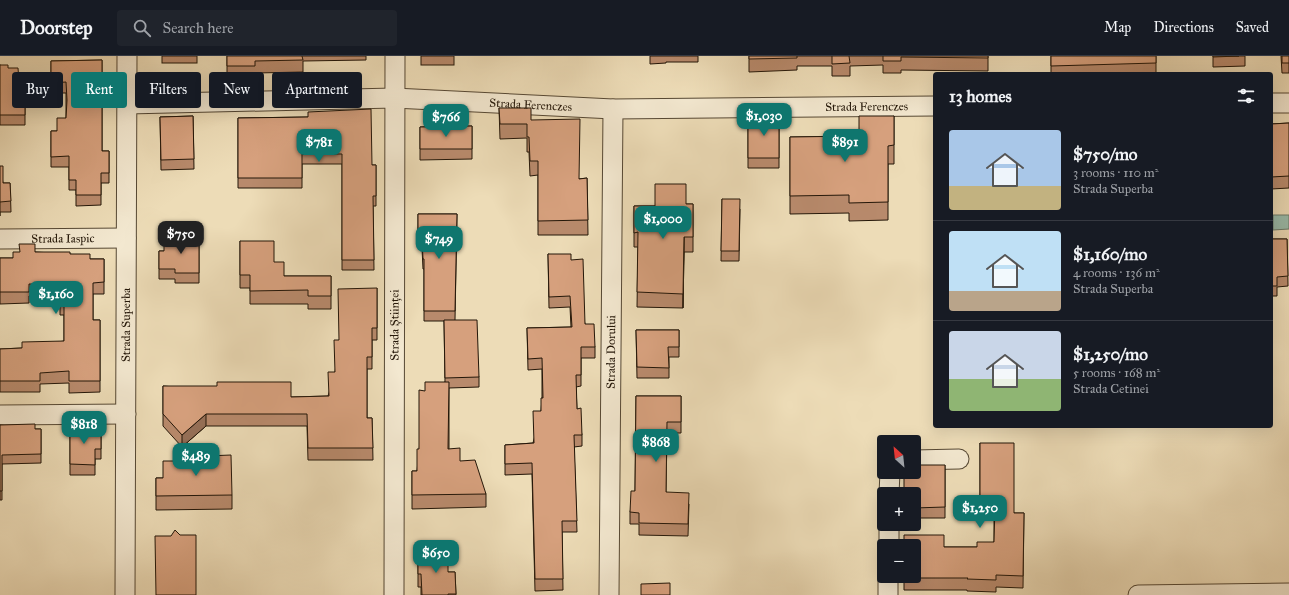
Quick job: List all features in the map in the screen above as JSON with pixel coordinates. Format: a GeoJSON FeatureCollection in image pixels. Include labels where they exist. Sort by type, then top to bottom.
{"type":"FeatureCollection","features":[{"type":"Feature","properties":{"kind":"street","name":"Strada Superba"},"geometry":{"type":"LineString","coordinates":[[127,56],[127,72]]}},
{"type":"Feature","properties":{"kind":"street","name":"Strada Științei"},"geometry":{"type":"LineString","coordinates":[[394,595],[395,56]]}},
{"type":"Feature","properties":{"kind":"street","name":"Strada Ferenczes"},"geometry":{"type":"LineString","coordinates":[[127,104],[394,98],[613,110],[933,106]]}},
{"type":"Feature","properties":{"kind":"street"},"geometry":{"type":"LineString","coordinates":[[1273,104],[1289,104]]}},
{"type":"Feature","properties":{"kind":"street","name":"Strada Superba"},"geometry":{"type":"LineString","coordinates":[[125,595],[127,108]]}},
{"type":"Feature","properties":{"kind":"street","name":"Strada Dorului"},"geometry":{"type":"LineString","coordinates":[[609,595],[613,110]]}},
{"type":"Feature","properties":{"kind":"street","name":"Strada Iaspic"},"geometry":{"type":"LineString","coordinates":[[0,239],[126,238]]}},
{"type":"Feature","properties":{"kind":"street"},"geometry":{"type":"LineString","coordinates":[[0,415],[126,414]]}},
{"type":"Feature","properties":{"kind":"street"},"geometry":{"type":"LineString","coordinates":[[921,460],[959,459]]}},
{"type":"Feature","properties":{"kind":"street"},"geometry":{"type":"LineString","coordinates":[[888,583],[888,595]]}},
{"type":"Feature","properties":{"kind":"street"},"geometry":{"type":"LineString","coordinates":[[1138,595],[1289,593]]}},
{"type":"Feature","properties":{"kind":"shaded area"},"geometry":{"type":"Polygon","coordinates":[[[1273,215],[1289,215],[1289,229],[1273,230],[1273,215]]]}},
{"type":"Feature","properties":{"kind":"building"},"geometry":{"type":"Polygon","coordinates":[[[227,56],[302,56],[303,60],[255,61],[255,66],[227,66],[227,56]]]}},
{"type":"Feature","properties":{"kind":"building"},"geometry":{"type":"Polygon","coordinates":[[[749,56],[797,56],[797,58],[749,59],[749,56]]]}},
{"type":"Feature","properties":{"kind":"building"},"geometry":{"type":"Polygon","coordinates":[[[832,56],[849,56],[850,63],[832,64],[832,56]]]}},
{"type":"Feature","properties":{"kind":"building"},"geometry":{"type":"Polygon","coordinates":[[[883,56],[988,56],[988,58],[901,57],[901,61],[883,61],[883,56]]]}},
{"type":"Feature","properties":{"kind":"building"},"geometry":{"type":"Polygon","coordinates":[[[1051,56],[1156,56],[1156,63],[1051,66],[1051,56]]]}},
{"type":"Feature","properties":{"kind":"building"},"geometry":{"type":"Polygon","coordinates":[[[1213,56],[1239,56],[1213,57],[1213,56]]]}},
{"type":"Feature","properties":{"kind":"building"},"geometry":{"type":"Polygon","coordinates":[[[1282,56],[1289,56],[1289,63],[1282,63],[1282,56]]]}},
{"type":"Feature","properties":{"kind":"building"},"geometry":{"type":"Polygon","coordinates":[[[102,60],[102,72],[71,72],[71,108],[102,108],[102,151],[109,151],[109,173],[101,173],[101,195],[76,195],[76,180],[69,180],[69,156],[51,157],[51,131],[57,131],[57,118],[66,118],[67,100],[66,82],[63,82],[63,72],[51,72],[51,61],[102,60]]]}},
{"type":"Feature","properties":{"kind":"building"},"geometry":{"type":"Polygon","coordinates":[[[0,65],[8,65],[8,68],[18,68],[18,72],[12,72],[12,108],[25,108],[25,115],[0,115],[0,65]]]}},
{"type":"Feature","properties":{"kind":"building"},"geometry":{"type":"Polygon","coordinates":[[[499,108],[531,108],[531,120],[580,119],[579,179],[587,178],[588,220],[538,221],[538,161],[530,161],[527,124],[500,124],[499,108]]]}},
{"type":"Feature","properties":{"kind":"building"},"geometry":{"type":"Polygon","coordinates":[[[371,109],[372,165],[376,165],[376,196],[373,196],[374,260],[342,260],[342,154],[302,154],[302,178],[238,178],[238,118],[308,117],[308,112],[371,109]]]}},
{"type":"Feature","properties":{"kind":"building"},"geometry":{"type":"Polygon","coordinates":[[[753,111],[763,120],[779,112],[779,158],[748,158],[748,122],[753,111]]]}},
{"type":"Feature","properties":{"kind":"building"},"geometry":{"type":"Polygon","coordinates":[[[193,116],[194,159],[161,160],[160,117],[193,116]]]}},
{"type":"Feature","properties":{"kind":"building"},"geometry":{"type":"Polygon","coordinates":[[[859,116],[894,116],[894,145],[888,146],[888,202],[849,203],[849,195],[790,196],[790,137],[859,136],[859,116]]]}},
{"type":"Feature","properties":{"kind":"building"},"geometry":{"type":"Polygon","coordinates":[[[1289,123],[1289,176],[1273,177],[1273,124],[1289,123]]]}},
{"type":"Feature","properties":{"kind":"building"},"geometry":{"type":"Polygon","coordinates":[[[472,126],[472,149],[420,149],[420,127],[472,126]]]}},
{"type":"Feature","properties":{"kind":"building"},"geometry":{"type":"Polygon","coordinates":[[[0,166],[3,166],[3,183],[10,183],[11,201],[0,202],[0,166]]]}},
{"type":"Feature","properties":{"kind":"building"},"geometry":{"type":"Polygon","coordinates":[[[655,184],[686,184],[686,204],[693,204],[693,237],[684,237],[683,294],[637,292],[638,232],[634,233],[634,206],[655,206],[655,184]]]}},
{"type":"Feature","properties":{"kind":"building"},"geometry":{"type":"Polygon","coordinates":[[[722,199],[740,199],[739,251],[721,251],[722,199]]]}},
{"type":"Feature","properties":{"kind":"building"},"geometry":{"type":"Polygon","coordinates":[[[418,214],[457,214],[455,311],[424,311],[424,259],[422,238],[418,238],[418,214]]]}},
{"type":"Feature","properties":{"kind":"building"},"geometry":{"type":"Polygon","coordinates":[[[164,237],[199,237],[199,273],[175,273],[175,269],[159,269],[159,251],[164,251],[164,237]]]}},
{"type":"Feature","properties":{"kind":"building"},"geometry":{"type":"Polygon","coordinates":[[[1273,239],[1287,239],[1288,276],[1277,277],[1277,286],[1273,286],[1273,239]]]}},
{"type":"Feature","properties":{"kind":"building"},"geometry":{"type":"Polygon","coordinates":[[[240,241],[274,241],[274,262],[284,262],[284,276],[331,276],[331,296],[308,296],[308,290],[250,291],[250,275],[240,275],[240,241]]]}},
{"type":"Feature","properties":{"kind":"building"},"geometry":{"type":"Polygon","coordinates":[[[19,244],[35,244],[35,252],[70,252],[70,254],[90,254],[90,259],[104,259],[104,282],[93,283],[93,320],[100,320],[100,381],[69,381],[69,371],[40,373],[40,381],[0,381],[0,349],[22,348],[22,342],[64,341],[64,304],[60,304],[60,285],[29,284],[29,292],[0,292],[0,258],[13,258],[13,252],[20,252],[19,244]]]}},
{"type":"Feature","properties":{"kind":"building"},"geometry":{"type":"Polygon","coordinates":[[[548,254],[571,254],[571,260],[583,259],[585,324],[594,324],[595,347],[581,347],[581,375],[576,375],[577,409],[581,408],[582,435],[574,435],[577,521],[562,521],[563,579],[535,579],[532,463],[505,464],[505,445],[534,443],[533,411],[541,411],[541,398],[543,398],[542,358],[528,359],[527,328],[572,327],[570,296],[549,297],[548,254]]]}},
{"type":"Feature","properties":{"kind":"building"},"geometry":{"type":"Polygon","coordinates":[[[377,288],[377,328],[372,328],[372,357],[367,357],[367,418],[372,418],[373,448],[308,448],[307,414],[206,414],[182,435],[163,414],[163,386],[217,386],[217,382],[291,382],[291,397],[329,396],[328,372],[335,372],[334,340],[339,340],[338,289],[377,288]]]}},
{"type":"Feature","properties":{"kind":"building"},"geometry":{"type":"Polygon","coordinates":[[[444,320],[477,320],[479,377],[445,378],[444,320]]]}},
{"type":"Feature","properties":{"kind":"building"},"geometry":{"type":"Polygon","coordinates":[[[636,330],[679,330],[679,347],[668,347],[669,368],[637,367],[636,330]]]}},
{"type":"Feature","properties":{"kind":"building"},"geometry":{"type":"Polygon","coordinates":[[[425,382],[449,382],[448,449],[460,448],[460,461],[475,460],[486,494],[412,495],[412,471],[417,471],[417,449],[419,449],[419,390],[425,391],[425,382]]]}},
{"type":"Feature","properties":{"kind":"building"},"geometry":{"type":"Polygon","coordinates":[[[636,396],[681,396],[681,422],[667,422],[666,492],[689,493],[688,524],[639,523],[639,513],[630,512],[631,491],[635,491],[636,396]]]}},
{"type":"Feature","properties":{"kind":"building"},"geometry":{"type":"Polygon","coordinates":[[[35,424],[35,429],[41,429],[41,454],[2,455],[2,491],[0,491],[0,425],[35,424]]]}},
{"type":"Feature","properties":{"kind":"building"},"geometry":{"type":"Polygon","coordinates":[[[70,428],[101,428],[101,449],[95,449],[95,465],[70,464],[70,428]]]}},
{"type":"Feature","properties":{"kind":"building"},"geometry":{"type":"Polygon","coordinates":[[[980,443],[1014,443],[1014,513],[1024,513],[1023,576],[996,575],[996,580],[967,579],[968,578],[921,578],[921,539],[904,539],[904,535],[944,535],[944,547],[977,547],[977,542],[994,542],[995,505],[980,505],[980,443]]]}},
{"type":"Feature","properties":{"kind":"building"},"geometry":{"type":"Polygon","coordinates":[[[231,455],[232,495],[156,496],[156,478],[163,478],[163,461],[181,461],[181,457],[231,455]]]}},
{"type":"Feature","properties":{"kind":"building"},"geometry":{"type":"Polygon","coordinates":[[[921,465],[945,465],[945,507],[921,508],[921,487],[904,487],[904,479],[921,479],[921,465]]]}},
{"type":"Feature","properties":{"kind":"building"},"geometry":{"type":"Polygon","coordinates":[[[175,530],[180,535],[196,535],[196,595],[156,595],[155,536],[171,536],[175,530]]]}},
{"type":"Feature","properties":{"kind":"building"},"geometry":{"type":"Polygon","coordinates":[[[448,551],[448,572],[455,572],[456,594],[422,595],[421,574],[418,574],[418,552],[448,551]]]}},
{"type":"Feature","properties":{"kind":"building"},"geometry":{"type":"Polygon","coordinates":[[[670,583],[670,595],[641,595],[641,584],[670,583]]]}}]}
